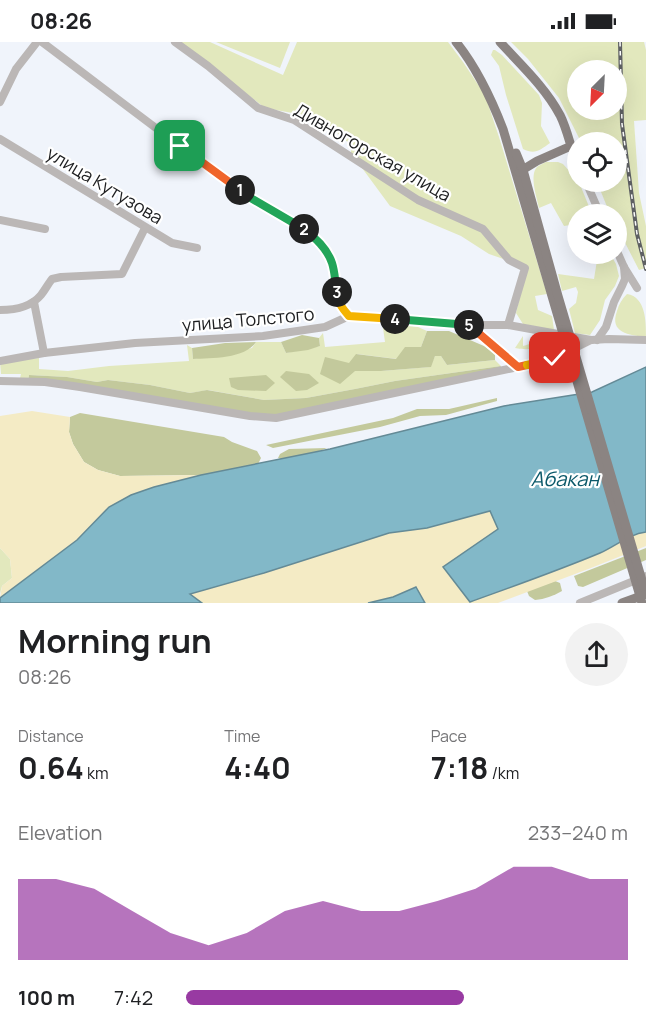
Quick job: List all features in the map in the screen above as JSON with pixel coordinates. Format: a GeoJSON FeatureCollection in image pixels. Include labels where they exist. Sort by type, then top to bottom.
{"type":"FeatureCollection","features":[{"type":"Feature","properties":{"kind":"main road"},"geometry":{"type":"LineString","coordinates":[[456,42],[473,66],[494,106],[528,191],[555,297],[646,594],[622,603]]}},
{"type":"Feature","properties":{"kind":"main road"},"geometry":{"type":"LineString","coordinates":[[462,42],[499,103],[642,603]]}},
{"type":"Feature","properties":{"kind":"main road"},"geometry":{"type":"LineString","coordinates":[[500,42],[530,73],[551,101],[567,135]]}},
{"type":"Feature","properties":{"kind":"main road"},"geometry":{"type":"LineString","coordinates":[[520,172],[537,161],[567,148]]}},
{"type":"Feature","properties":{"kind":"main road"},"geometry":{"type":"LineString","coordinates":[[528,191],[530,170],[537,161]]}},
{"type":"Feature","properties":{"kind":"street"},"geometry":{"type":"LineString","coordinates":[[0,102],[3,87],[37,42]]}},
{"type":"Feature","properties":{"kind":"street"},"geometry":{"type":"LineString","coordinates":[[42,42],[249,197],[303,228],[315,238],[327,252],[332,263],[338,301],[349,316]]}},
{"type":"Feature","properties":{"kind":"street","name":"Дивногорская улица"},"geometry":{"type":"LineString","coordinates":[[176,42],[258,108],[294,120],[418,200],[483,230],[509,260],[525,268],[508,326]]}},
{"type":"Feature","properties":{"kind":"street","name":"улица Кутузова"},"geometry":{"type":"LineString","coordinates":[[0,140],[172,243],[197,248]]}},
{"type":"Feature","properties":{"kind":"street"},"geometry":{"type":"LineString","coordinates":[[0,220],[45,229]]}},
{"type":"Feature","properties":{"kind":"street"},"geometry":{"type":"LineString","coordinates":[[0,310],[29,305],[39,297],[52,279],[122,274],[145,228]]}},
{"type":"Feature","properties":{"kind":"street"},"geometry":{"type":"LineString","coordinates":[[623,264],[637,288]]}},
{"type":"Feature","properties":{"kind":"street"},"geometry":{"type":"LineString","coordinates":[[0,381],[45,382],[250,416],[276,418],[555,358],[594,340],[606,327],[625,279],[624,267]]}},
{"type":"Feature","properties":{"kind":"street"},"geometry":{"type":"LineString","coordinates":[[34,302],[44,353]]}},
{"type":"Feature","properties":{"kind":"street"},"geometry":{"type":"LineString","coordinates":[[610,314],[612,327]]}},
{"type":"Feature","properties":{"kind":"street","name":"улица Толстого"},"geometry":{"type":"LineString","coordinates":[[0,361],[44,353],[135,343],[263,336],[325,327],[349,316],[508,326],[594,340]]}},
{"type":"Feature","properties":{"kind":"street"},"geometry":{"type":"LineString","coordinates":[[471,325],[518,367]]}},
{"type":"Feature","properties":{"kind":"street"},"geometry":{"type":"LineString","coordinates":[[618,334],[626,339]]}},
{"type":"Feature","properties":{"kind":"street"},"geometry":{"type":"LineString","coordinates":[[594,340],[646,340]]}},
{"type":"Feature","properties":{"kind":"street"},"geometry":{"type":"LineString","coordinates":[[580,603],[646,576]]}},
{"type":"Feature","properties":{"kind":"green space"},"geometry":{"type":"Polygon","coordinates":[[[179,42],[210,42],[283,75],[297,42],[448,42],[485,95],[547,294],[535,296],[538,310],[552,316],[554,330],[523,324],[516,313],[527,267],[489,254],[461,236],[390,206],[351,153],[351,145],[335,131],[314,124],[298,114],[265,108],[179,42]]]}},
{"type":"Feature","properties":{"kind":"green space"},"geometry":{"type":"Polygon","coordinates":[[[216,42],[290,42],[280,68],[216,42]]]}},
{"type":"Feature","properties":{"kind":"green space"},"geometry":{"type":"Polygon","coordinates":[[[511,42],[644,42],[646,120],[634,121],[639,193],[646,226],[646,268],[639,270],[627,247],[627,204],[606,204],[601,192],[627,192],[627,132],[576,132],[570,120],[627,120],[627,60],[567,60],[567,114],[559,98],[528,59],[511,42]]]}},
{"type":"Feature","properties":{"kind":"green space"},"geometry":{"type":"Polygon","coordinates":[[[493,50],[502,55],[539,95],[542,103],[541,126],[550,143],[540,150],[531,152],[523,149],[499,66],[491,55],[493,50]]]}},
{"type":"Feature","properties":{"kind":"green space"},"geometry":{"type":"Polygon","coordinates":[[[546,162],[563,164],[567,168],[567,192],[583,192],[588,204],[567,204],[567,226],[564,226],[551,203],[539,208],[534,187],[537,167],[546,162]]]}},
{"type":"Feature","properties":{"kind":"green space"},"geometry":{"type":"Polygon","coordinates":[[[596,264],[616,264],[619,276],[605,300],[600,320],[590,335],[575,333],[569,309],[576,303],[578,292],[576,287],[562,291],[558,274],[594,279],[596,264]]]}},
{"type":"Feature","properties":{"kind":"green space"},"geometry":{"type":"Polygon","coordinates":[[[627,294],[638,300],[644,311],[646,337],[627,334],[616,324],[618,308],[627,294]]]}},
{"type":"Feature","properties":{"kind":"green space"},"geometry":{"type":"Polygon","coordinates":[[[382,321],[418,327],[427,331],[421,347],[397,359],[357,354],[355,371],[430,367],[435,356],[441,356],[447,365],[495,360],[501,366],[395,381],[306,398],[264,400],[208,390],[190,393],[108,380],[97,382],[67,377],[29,375],[28,382],[19,382],[21,374],[1,374],[0,362],[39,358],[39,369],[68,371],[189,361],[187,345],[192,348],[193,359],[252,348],[256,342],[281,342],[286,353],[320,346],[319,338],[323,333],[325,347],[385,342],[382,321]]]}},
{"type":"Feature","properties":{"kind":"green space"},"geometry":{"type":"Polygon","coordinates":[[[427,331],[449,331],[484,346],[495,354],[495,360],[447,365],[441,356],[435,356],[431,367],[355,371],[340,384],[320,374],[325,357],[349,363],[356,354],[396,359],[405,347],[421,347],[427,331]]]}},
{"type":"Feature","properties":{"kind":"green space"},"geometry":{"type":"Polygon","coordinates":[[[302,335],[319,338],[320,346],[286,353],[281,342],[302,335]]]}},
{"type":"Feature","properties":{"kind":"green space"},"geometry":{"type":"Polygon","coordinates":[[[523,336],[523,346],[541,339],[551,342],[534,348],[515,348],[523,336]]]}},
{"type":"Feature","properties":{"kind":"green space"},"geometry":{"type":"Polygon","coordinates":[[[256,342],[251,348],[236,355],[193,359],[192,348],[225,343],[256,342]]]}},
{"type":"Feature","properties":{"kind":"green space"},"geometry":{"type":"Polygon","coordinates":[[[501,366],[497,375],[262,420],[28,382],[29,375],[67,377],[97,382],[108,380],[190,393],[207,390],[264,400],[306,398],[395,381],[501,366]]]}},
{"type":"Feature","properties":{"kind":"green space"},"geometry":{"type":"Polygon","coordinates":[[[286,371],[309,374],[319,383],[307,390],[296,391],[280,377],[286,371]]]}},
{"type":"Feature","properties":{"kind":"green space"},"geometry":{"type":"Polygon","coordinates":[[[266,375],[275,383],[266,391],[238,390],[231,387],[229,378],[266,375]]]}},
{"type":"Feature","properties":{"kind":"green space"},"geometry":{"type":"Polygon","coordinates":[[[497,398],[497,401],[446,415],[420,416],[380,427],[273,448],[266,445],[393,418],[417,409],[449,409],[497,398]]]}},
{"type":"Feature","properties":{"kind":"green space"},"geometry":{"type":"Polygon","coordinates":[[[80,413],[224,437],[257,451],[261,458],[258,464],[201,475],[120,476],[98,470],[84,462],[69,432],[70,417],[80,413]]]}},
{"type":"Feature","properties":{"kind":"green space"},"geometry":{"type":"Polygon","coordinates":[[[327,448],[296,459],[278,458],[280,454],[289,449],[327,448]]]}},
{"type":"Feature","properties":{"kind":"green space"},"geometry":{"type":"Polygon","coordinates":[[[0,548],[10,559],[12,578],[2,586],[0,594],[0,548]]]}},
{"type":"Feature","properties":{"kind":"green space"},"geometry":{"type":"Polygon","coordinates":[[[646,548],[646,560],[583,587],[578,586],[574,576],[646,548]]]}},
{"type":"Feature","properties":{"kind":"green space"},"geometry":{"type":"Polygon","coordinates":[[[555,581],[560,583],[562,591],[539,600],[529,596],[527,591],[555,581]]]}},
{"type":"Feature","properties":{"kind":"sand"},"geometry":{"type":"Polygon","coordinates":[[[32,411],[70,417],[69,432],[73,444],[84,462],[98,470],[120,476],[201,475],[154,487],[109,507],[77,540],[0,598],[2,586],[12,578],[10,559],[0,548],[0,416],[32,411]]]}},
{"type":"Feature","properties":{"kind":"sand"},"geometry":{"type":"Polygon","coordinates":[[[491,511],[499,529],[604,551],[638,533],[646,532],[646,546],[498,603],[425,603],[416,587],[393,597],[368,603],[202,603],[189,594],[389,533],[427,528],[491,511]]]}},
{"type":"Feature","properties":{"kind":"water","name":"Абакан"},"geometry":{"type":"Polygon","coordinates":[[[646,367],[646,532],[568,566],[470,602],[443,567],[498,529],[490,511],[427,528],[389,533],[190,594],[202,603],[0,603],[0,598],[77,540],[109,507],[131,495],[201,475],[330,449],[504,406],[592,392],[646,367]]]}},
{"type":"Feature","properties":{"kind":"water"},"geometry":{"type":"Polygon","coordinates":[[[416,587],[425,603],[368,603],[393,597],[416,587]]]}},
{"type":"Feature","properties":{"kind":"railway"},"geometry":{"type":"LineString","coordinates":[[620,42],[622,124],[637,234],[646,269]]}},
{"type":"Feature","properties":{"kind":"route"},"geometry":{"type":"LineString","coordinates":[[180,146],[249,197],[303,228],[315,238],[327,252],[332,263],[338,301],[349,316],[471,325],[518,367],[555,358]]}}]}
